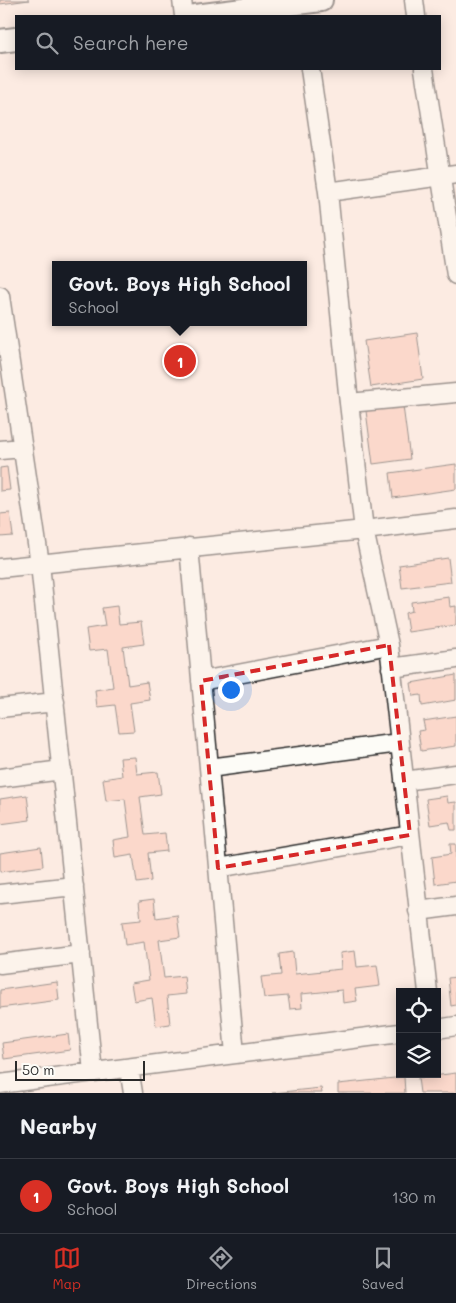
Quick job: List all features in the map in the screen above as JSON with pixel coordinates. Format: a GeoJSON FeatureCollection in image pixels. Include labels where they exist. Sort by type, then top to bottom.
{"type":"FeatureCollection","features":[{"type":"Feature","properties":{"kind":"street"},"geometry":{"type":"LineString","coordinates":[[182,0],[184,15]]}},
{"type":"Feature","properties":{"kind":"street"},"geometry":{"type":"LineString","coordinates":[[414,0],[416,15]]}},
{"type":"Feature","properties":{"kind":"street"},"geometry":{"type":"LineString","coordinates":[[206,15],[309,6]]}},
{"type":"Feature","properties":{"kind":"street"},"geometry":{"type":"LineString","coordinates":[[0,41],[15,39]]}},
{"type":"Feature","properties":{"kind":"street"},"geometry":{"type":"LineString","coordinates":[[310,70],[328,192],[364,530],[389,646],[428,988]]}},
{"type":"Feature","properties":{"kind":"street"},"geometry":{"type":"LineString","coordinates":[[424,70],[448,175],[456,274]]}},
{"type":"Feature","properties":{"kind":"street"},"geometry":{"type":"LineString","coordinates":[[328,192],[448,175]]}},
{"type":"Feature","properties":{"kind":"street"},"geometry":{"type":"LineString","coordinates":[[0,296],[40,564],[93,1072]]}},
{"type":"Feature","properties":{"kind":"street"},"geometry":{"type":"LineString","coordinates":[[349,403],[456,393]]}},
{"type":"Feature","properties":{"kind":"street"},"geometry":{"type":"LineString","coordinates":[[0,450],[23,448]]}},
{"type":"Feature","properties":{"kind":"street"},"geometry":{"type":"LineString","coordinates":[[0,568],[456,519]]}},
{"type":"Feature","properties":{"kind":"street"},"geometry":{"type":"LineString","coordinates":[[189,547],[235,1054]]}},
{"type":"Feature","properties":{"kind":"street"},"geometry":{"type":"LineString","coordinates":[[201,681],[389,646]]}},
{"type":"Feature","properties":{"kind":"street"},"geometry":{"type":"LineString","coordinates":[[391,668],[456,659]]}},
{"type":"Feature","properties":{"kind":"street"},"geometry":{"type":"LineString","coordinates":[[0,708],[55,702]]}},
{"type":"Feature","properties":{"kind":"street"},"geometry":{"type":"LineString","coordinates":[[209,768],[400,743]]}},
{"type":"Feature","properties":{"kind":"street"},"geometry":{"type":"LineString","coordinates":[[0,778],[62,770]]}},
{"type":"Feature","properties":{"kind":"street"},"geometry":{"type":"LineString","coordinates":[[404,781],[456,774]]}},
{"type":"Feature","properties":{"kind":"street"},"geometry":{"type":"LineString","coordinates":[[218,868],[410,835]]}},
{"type":"Feature","properties":{"kind":"street"},"geometry":{"type":"LineString","coordinates":[[0,894],[74,886]]}},
{"type":"Feature","properties":{"kind":"street"},"geometry":{"type":"LineString","coordinates":[[418,911],[456,906]]}},
{"type":"Feature","properties":{"kind":"street"},"geometry":{"type":"LineString","coordinates":[[0,964],[81,954]]}},
{"type":"Feature","properties":{"kind":"street"},"geometry":{"type":"LineString","coordinates":[[441,1028],[456,1026]]}},
{"type":"Feature","properties":{"kind":"street"},"geometry":{"type":"LineString","coordinates":[[0,1084],[396,1034]]}},
{"type":"Feature","properties":{"kind":"street"},"geometry":{"type":"LineString","coordinates":[[129,1068],[133,1093]]}},
{"type":"Feature","properties":{"kind":"highlighted area"},"geometry":{"type":"Polygon","coordinates":[[[389,645],[410,835],[218,868],[201,681],[389,645]]]}},
{"type":"Feature","properties":{"kind":"building"},"geometry":{"type":"Polygon","coordinates":[[[0,0],[29,0],[0,4],[0,0]]]}},
{"type":"Feature","properties":{"kind":"building"},"geometry":{"type":"Polygon","coordinates":[[[417,333],[423,379],[371,387],[364,341],[417,333]]]}},
{"type":"Feature","properties":{"kind":"building"},"geometry":{"type":"Polygon","coordinates":[[[403,406],[410,459],[373,464],[366,411],[403,406]]]}},
{"type":"Feature","properties":{"kind":"building"},"geometry":{"type":"Polygon","coordinates":[[[456,464],[456,489],[393,498],[390,473],[456,464]]]}},
{"type":"Feature","properties":{"kind":"building"},"geometry":{"type":"Polygon","coordinates":[[[7,467],[10,490],[0,491],[0,468],[7,467]]]}},
{"type":"Feature","properties":{"kind":"building"},"geometry":{"type":"Polygon","coordinates":[[[10,513],[13,536],[0,537],[0,514],[10,513]]]}},
{"type":"Feature","properties":{"kind":"building"},"geometry":{"type":"Polygon","coordinates":[[[448,558],[451,582],[402,588],[399,565],[448,558]]]}},
{"type":"Feature","properties":{"kind":"building"},"geometry":{"type":"Polygon","coordinates":[[[449,597],[450,607],[456,606],[456,625],[408,632],[405,613],[412,611],[411,602],[449,597]]]}},
{"type":"Feature","properties":{"kind":"building"},"geometry":{"type":"Polygon","coordinates":[[[117,606],[119,624],[141,622],[144,644],[123,647],[128,685],[147,682],[150,700],[130,703],[134,731],[119,732],[115,705],[97,707],[95,690],[113,687],[108,649],[89,651],[86,629],[105,626],[102,608],[117,606]]]}},
{"type":"Feature","properties":{"kind":"building"},"geometry":{"type":"Polygon","coordinates":[[[456,675],[456,700],[422,706],[421,695],[413,696],[411,683],[456,675]]]}},
{"type":"Feature","properties":{"kind":"building"},"geometry":{"type":"Polygon","coordinates":[[[456,716],[456,746],[421,751],[418,731],[425,730],[423,721],[456,716]]]}},
{"type":"Feature","properties":{"kind":"building"},"geometry":{"type":"Polygon","coordinates":[[[135,757],[137,774],[158,772],[161,794],[140,797],[145,835],[165,833],[167,851],[148,853],[151,881],[137,883],[133,855],[115,858],[113,840],[130,837],[125,799],[106,801],[103,779],[122,776],[120,758],[135,757]]]}},
{"type":"Feature","properties":{"kind":"building"},"geometry":{"type":"Polygon","coordinates":[[[27,795],[30,820],[0,824],[0,799],[27,795]]]}},
{"type":"Feature","properties":{"kind":"building"},"geometry":{"type":"Polygon","coordinates":[[[447,796],[448,803],[456,802],[456,830],[451,830],[449,822],[430,825],[426,799],[447,796]]]}},
{"type":"Feature","properties":{"kind":"building"},"geometry":{"type":"Polygon","coordinates":[[[450,844],[456,844],[456,881],[435,884],[432,857],[451,854],[450,844]]]}},
{"type":"Feature","properties":{"kind":"building"},"geometry":{"type":"Polygon","coordinates":[[[41,847],[43,866],[0,872],[0,853],[41,847]]]}},
{"type":"Feature","properties":{"kind":"building"},"geometry":{"type":"Polygon","coordinates":[[[154,899],[156,918],[177,915],[180,937],[159,940],[164,978],[184,976],[186,994],[167,996],[170,1024],[156,1026],[152,998],[134,1001],[131,983],[149,980],[144,942],[125,945],[122,922],[141,920],[139,901],[154,899]]]}},
{"type":"Feature","properties":{"kind":"building"},"geometry":{"type":"Polygon","coordinates":[[[355,951],[357,967],[377,965],[380,986],[355,989],[357,1001],[343,1003],[342,990],[301,994],[302,1008],[290,1009],[288,996],[264,998],[261,977],[281,975],[279,954],[293,952],[295,974],[341,969],[340,953],[355,951]]]}},
{"type":"Feature","properties":{"kind":"building"},"geometry":{"type":"Polygon","coordinates":[[[456,977],[456,1005],[451,1006],[448,978],[456,977]]]}},
{"type":"Feature","properties":{"kind":"building"},"geometry":{"type":"Polygon","coordinates":[[[57,982],[59,1000],[0,1008],[0,990],[57,982]]]}},
{"type":"Feature","properties":{"kind":"building"},"geometry":{"type":"Polygon","coordinates":[[[68,1034],[70,1050],[4,1059],[2,1043],[68,1034]]]}},
{"type":"Feature","properties":{"kind":"building"},"geometry":{"type":"Polygon","coordinates":[[[456,1073],[456,1093],[420,1093],[418,1078],[441,1078],[441,1075],[456,1073]]]}},
{"type":"Feature","properties":{"kind":"building"},"geometry":{"type":"Polygon","coordinates":[[[404,1078],[405,1093],[338,1093],[338,1084],[404,1078]]]}},
{"type":"Feature","properties":{"kind":"building"},"geometry":{"type":"Polygon","coordinates":[[[321,1088],[322,1093],[272,1093],[321,1088]]]}},
{"type":"Feature","properties":{"kind":"place","name":"Govt. Boys High School"},"geometry":{"type":"Point","coordinates":[180,361]}}]}
